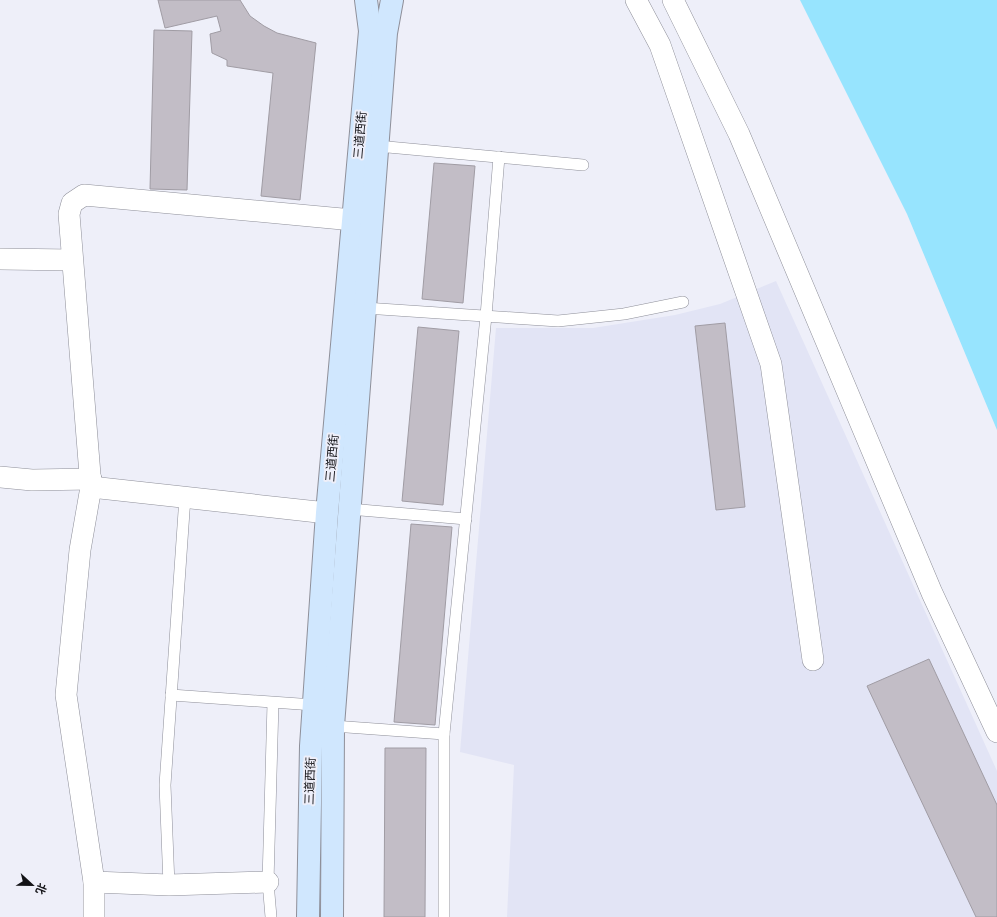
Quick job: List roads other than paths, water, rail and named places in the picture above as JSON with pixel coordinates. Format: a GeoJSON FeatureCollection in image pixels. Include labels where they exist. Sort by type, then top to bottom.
{"type":"FeatureCollection","features":[{"type":"Feature","properties":{"kind":"main road","name":"三道西街"},"geometry":{"type":"LineString","coordinates":[[308,917],[311,746],[327,513],[370,31],[366,0]]}},
{"type":"Feature","properties":{"kind":"main road"},"geometry":{"type":"LineString","coordinates":[[332,917],[333,726],[386,33],[392,0]]}},
{"type":"Feature","properties":{"kind":"street"},"geometry":{"type":"LineString","coordinates":[[636,0],[660,45],[771,364],[812,660]]}},
{"type":"Feature","properties":{"kind":"street"},"geometry":{"type":"LineString","coordinates":[[673,0],[739,134],[932,593],[997,732]]}},
{"type":"Feature","properties":{"kind":"street"},"geometry":{"type":"LineString","coordinates":[[94,917],[94,882],[66,694],[80,550],[91,483],[72,260],[69,214],[72,202],[84,195],[353,220]]}},
{"type":"Feature","properties":{"kind":"street"},"geometry":{"type":"LineString","coordinates":[[0,259],[72,260]]}},
{"type":"Feature","properties":{"kind":"street"},"geometry":{"type":"LineString","coordinates":[[0,477],[91,483],[185,497],[327,513]]}},
{"type":"Feature","properties":{"kind":"street"},"geometry":{"type":"LineString","coordinates":[[94,882],[169,885],[268,882]]}},
{"type":"Feature","properties":{"kind":"lane"},"geometry":{"type":"LineString","coordinates":[[377,146],[583,165]]}},
{"type":"Feature","properties":{"kind":"lane"},"geometry":{"type":"LineString","coordinates":[[444,917],[444,734],[486,316],[499,157]]}},
{"type":"Feature","properties":{"kind":"lane"},"geometry":{"type":"LineString","coordinates":[[365,308],[558,321],[624,314],[683,302]]}},
{"type":"Feature","properties":{"kind":"lane"},"geometry":{"type":"LineString","coordinates":[[169,885],[165,785],[185,497]]}},
{"type":"Feature","properties":{"kind":"lane"},"geometry":{"type":"LineString","coordinates":[[349,509],[466,518]]}},
{"type":"Feature","properties":{"kind":"lane"},"geometry":{"type":"LineString","coordinates":[[171,695],[314,705]]}},
{"type":"Feature","properties":{"kind":"lane"},"geometry":{"type":"LineString","coordinates":[[271,917],[268,882],[273,703]]}},
{"type":"Feature","properties":{"kind":"lane"},"geometry":{"type":"LineString","coordinates":[[333,726],[444,734]]}},
{"type":"Feature","properties":{"kind":"water"},"geometry":{"type":"Polygon","coordinates":[[[800,0],[997,0],[997,430],[907,214],[800,0]]]}}]}
